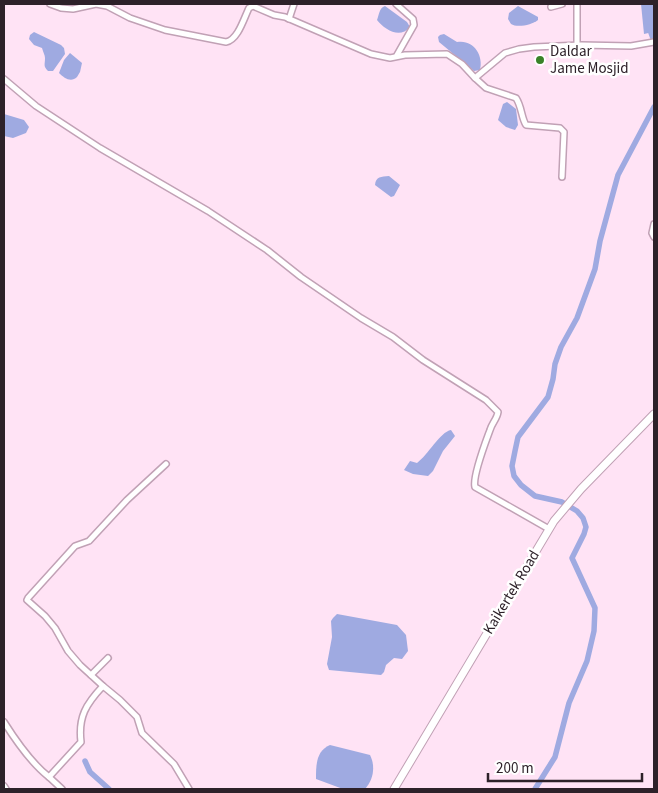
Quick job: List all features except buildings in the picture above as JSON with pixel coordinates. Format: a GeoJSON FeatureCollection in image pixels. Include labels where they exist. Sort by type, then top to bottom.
{"type":"FeatureCollection","features":[{"type":"Feature","properties":{"kind":"main road","name":"Kaikertek Road"},"geometry":{"type":"LineString","coordinates":[[394,789],[554,521],[581,489],[654,414]]}},
{"type":"Feature","properties":{"kind":"street"},"geometry":{"type":"LineString","coordinates":[[50,4],[61,8],[73,9],[96,4],[107,6],[130,18],[165,30],[226,42],[230,42],[234,37],[249,8],[253,6],[289,19],[371,54],[390,58],[398,55],[447,54],[462,64],[486,88],[516,98],[522,107],[526,125],[560,128],[564,132],[562,177]]}},
{"type":"Feature","properties":{"kind":"street"},"geometry":{"type":"LineString","coordinates":[[289,19],[294,4]]}},
{"type":"Feature","properties":{"kind":"street"},"geometry":{"type":"LineString","coordinates":[[396,4],[413,19],[414,25],[398,55]]}},
{"type":"Feature","properties":{"kind":"street"},"geometry":{"type":"LineString","coordinates":[[551,7],[562,4]]}},
{"type":"Feature","properties":{"kind":"street"},"geometry":{"type":"LineString","coordinates":[[577,4],[577,45]]}},
{"type":"Feature","properties":{"kind":"street"},"geometry":{"type":"LineString","coordinates":[[475,78],[505,53],[534,47],[577,45],[631,46],[654,42]]}},
{"type":"Feature","properties":{"kind":"street"},"geometry":{"type":"LineString","coordinates":[[4,78],[36,106],[100,148],[208,211],[267,250],[309,283],[393,337],[422,360],[486,400],[498,412],[490,428],[476,472],[473,482],[475,487],[549,529]]}},
{"type":"Feature","properties":{"kind":"street"},"geometry":{"type":"LineString","coordinates":[[654,224],[652,233],[654,237]]}},
{"type":"Feature","properties":{"kind":"street"},"geometry":{"type":"LineString","coordinates":[[166,464],[127,500],[89,541],[75,546],[27,600],[45,616],[55,628],[68,650],[91,675],[137,717],[142,733],[174,764],[189,789]]}},
{"type":"Feature","properties":{"kind":"street"},"geometry":{"type":"LineString","coordinates":[[91,675],[108,658]]}},
{"type":"Feature","properties":{"kind":"street"},"geometry":{"type":"LineString","coordinates":[[49,777],[81,742],[79,728],[85,708],[103,686]]}},
{"type":"Feature","properties":{"kind":"street"},"geometry":{"type":"LineString","coordinates":[[4,722],[21,747],[43,772],[62,789]]}},
{"type":"Feature","properties":{"kind":"water"},"geometry":{"type":"Polygon","coordinates":[[[641,4],[654,4],[653,32],[644,34],[641,4]]]}},
{"type":"Feature","properties":{"kind":"water"},"geometry":{"type":"Polygon","coordinates":[[[385,6],[407,22],[410,27],[406,31],[393,32],[377,20],[380,10],[385,6]]]}},
{"type":"Feature","properties":{"kind":"water"},"geometry":{"type":"Polygon","coordinates":[[[518,6],[538,17],[538,20],[525,25],[517,26],[511,24],[508,19],[509,13],[518,6]]]}},
{"type":"Feature","properties":{"kind":"water"},"geometry":{"type":"Polygon","coordinates":[[[34,32],[64,48],[65,54],[53,71],[48,71],[45,68],[45,57],[42,48],[34,45],[29,39],[30,35],[34,32]]]}},
{"type":"Feature","properties":{"kind":"water"},"geometry":{"type":"Polygon","coordinates":[[[444,34],[457,42],[468,43],[476,49],[481,64],[480,70],[474,71],[439,42],[438,37],[444,34]]]}},
{"type":"Feature","properties":{"kind":"water"},"geometry":{"type":"Polygon","coordinates":[[[70,53],[82,63],[80,72],[72,80],[65,78],[59,73],[64,60],[70,53]]]}},
{"type":"Feature","properties":{"kind":"water"},"geometry":{"type":"Polygon","coordinates":[[[507,102],[516,109],[518,125],[515,130],[506,127],[498,120],[503,104],[507,102]]]}},
{"type":"Feature","properties":{"kind":"water"},"geometry":{"type":"Polygon","coordinates":[[[4,114],[24,120],[29,127],[26,133],[13,138],[4,136],[4,114]]]}},
{"type":"Feature","properties":{"kind":"water"},"geometry":{"type":"Polygon","coordinates":[[[389,176],[400,185],[394,196],[391,197],[375,185],[378,178],[389,176]]]}},
{"type":"Feature","properties":{"kind":"water"},"geometry":{"type":"Polygon","coordinates":[[[451,430],[455,436],[443,451],[433,471],[428,476],[413,474],[404,470],[410,461],[417,463],[438,439],[451,430]]]}},
{"type":"Feature","properties":{"kind":"water"},"geometry":{"type":"Polygon","coordinates":[[[337,614],[397,625],[406,635],[408,651],[402,659],[394,658],[386,665],[381,675],[329,670],[327,664],[332,637],[331,621],[337,614]]]}},
{"type":"Feature","properties":{"kind":"water"},"geometry":{"type":"Polygon","coordinates":[[[330,745],[370,755],[373,773],[365,789],[343,789],[316,779],[319,755],[330,745]]]}},
{"type":"Feature","properties":{"kind":"waterway"},"geometry":{"type":"LineString","coordinates":[[649,27],[654,41]]}},
{"type":"Feature","properties":{"kind":"waterway"},"geometry":{"type":"LineString","coordinates":[[535,789],[555,757],[569,703],[587,661],[594,631],[595,608],[572,558],[586,527],[583,518],[577,511],[562,502],[535,496],[521,485],[514,476],[512,466],[518,437],[548,397],[555,364],[561,347],[577,318],[595,269],[600,241],[618,175],[654,107]]}},
{"type":"Feature","properties":{"kind":"waterway"},"geometry":{"type":"LineString","coordinates":[[85,761],[90,772],[109,789]]}},
{"type":"Feature","properties":{"kind":"place","name":"Daldar Jame Mosjid"},"geometry":{"type":"Point","coordinates":[540,60]}}]}
